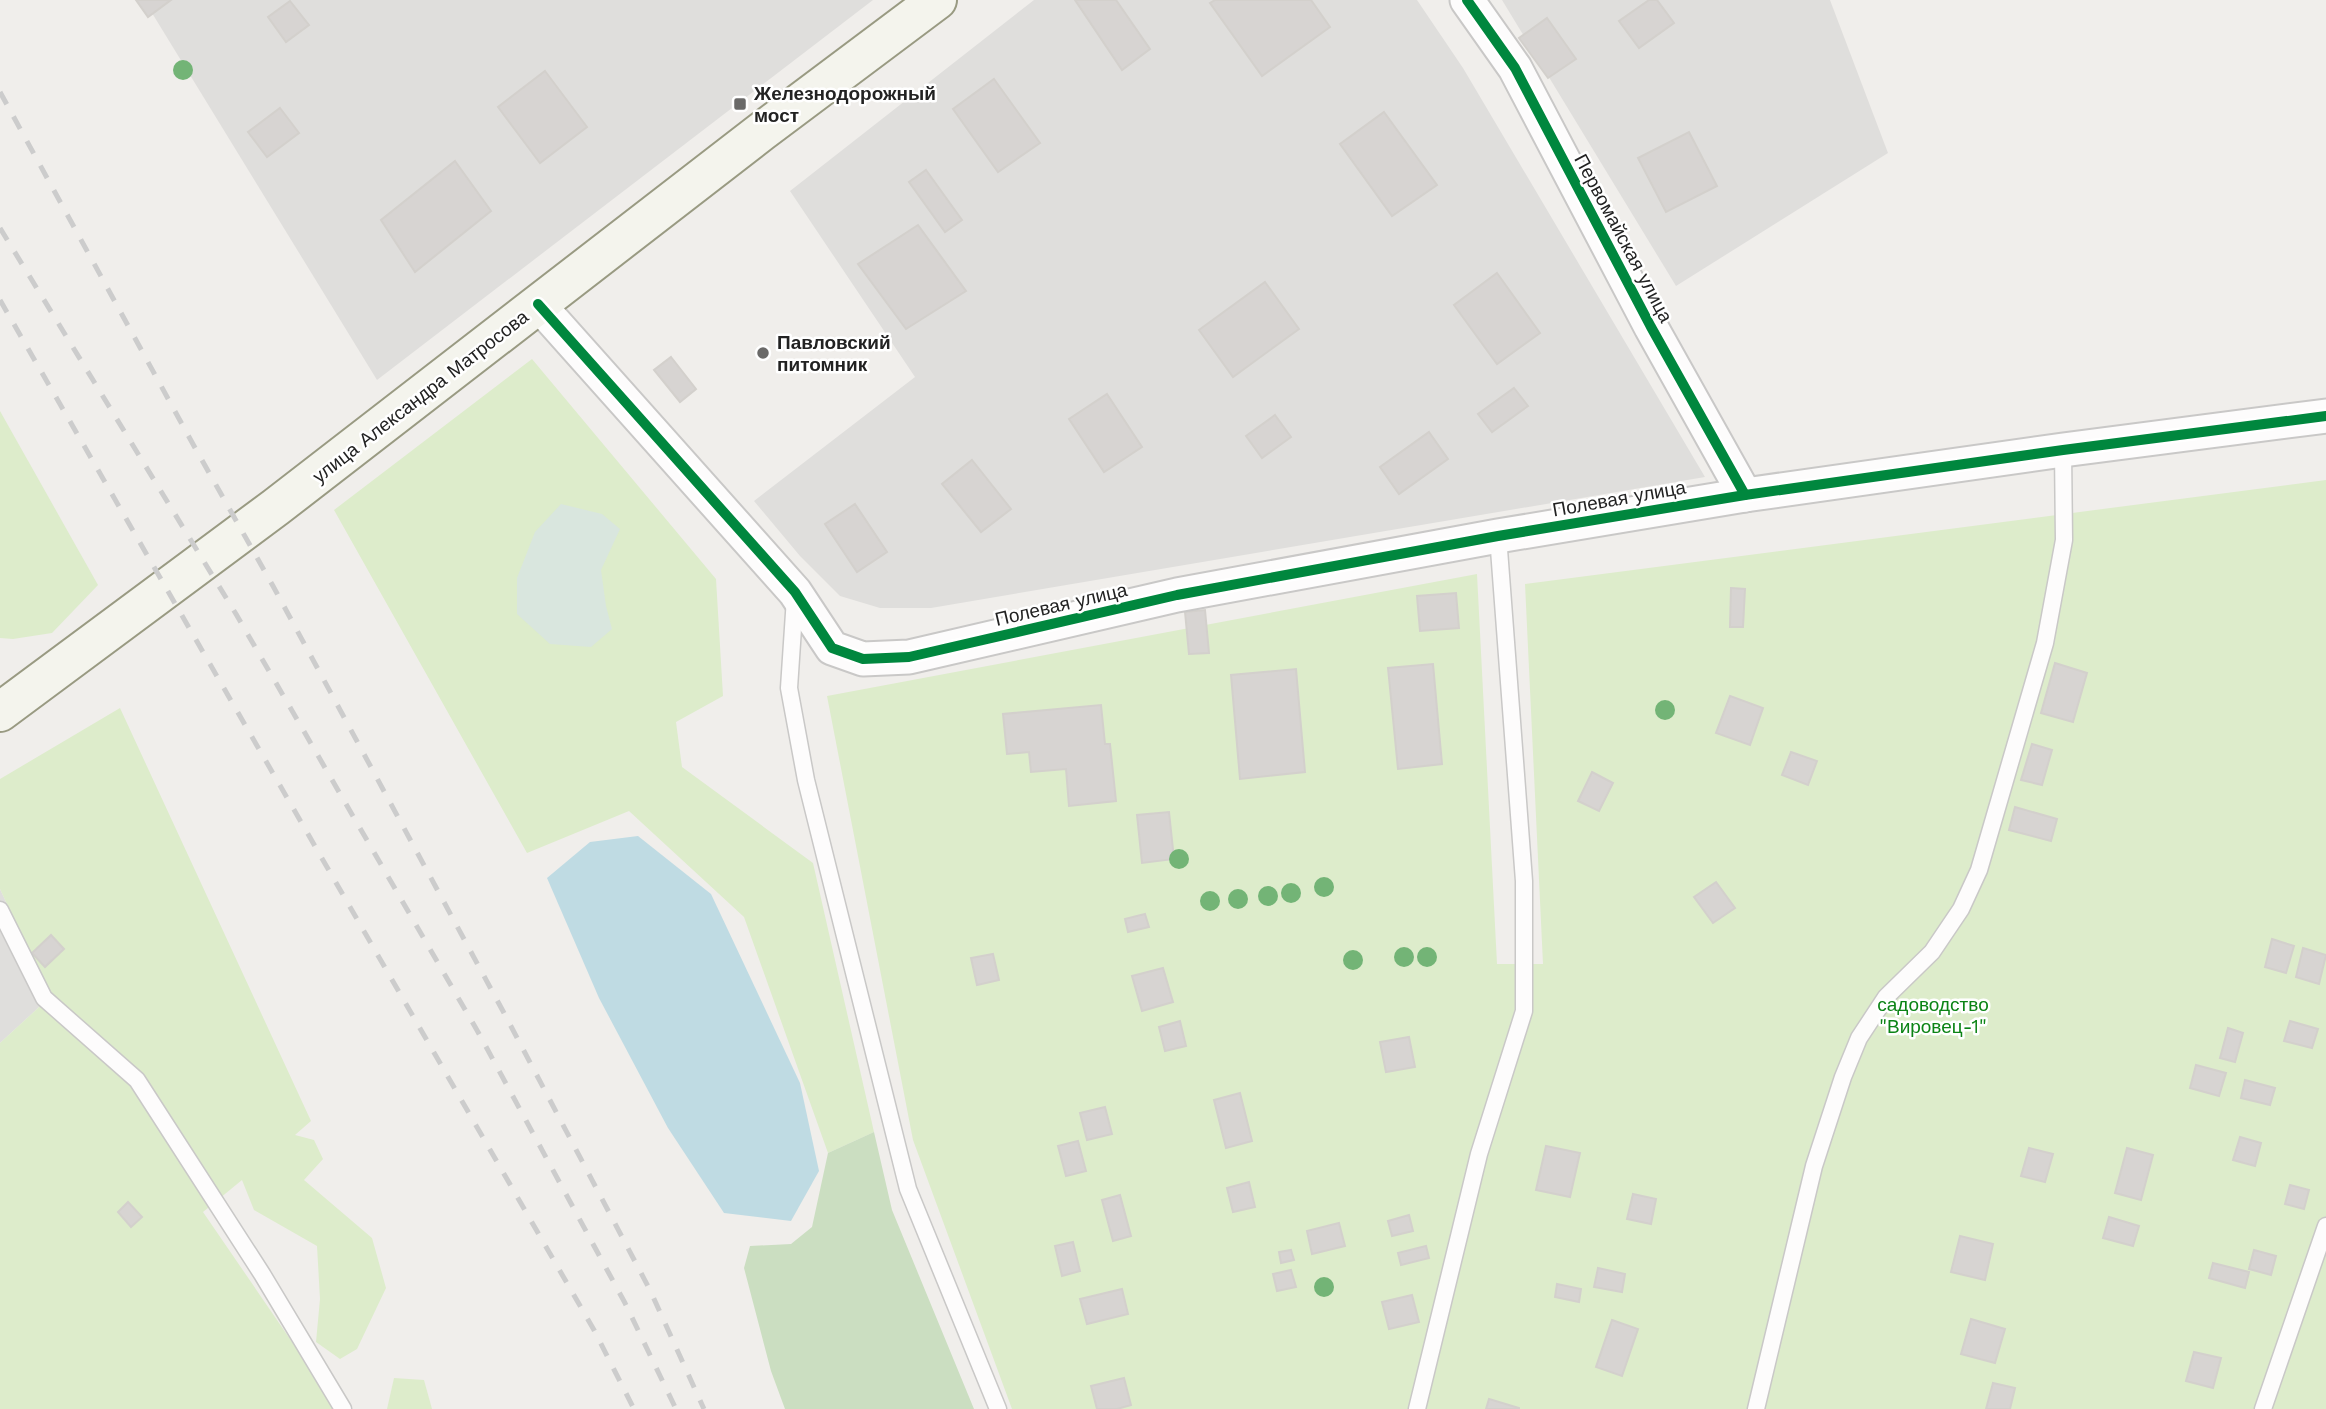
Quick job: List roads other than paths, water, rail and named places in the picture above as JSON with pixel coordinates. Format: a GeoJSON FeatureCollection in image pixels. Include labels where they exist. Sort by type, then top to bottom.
{"type":"FeatureCollection","features":[{"type":"Feature","properties":{"kind":"main road","name":"улица Александра Матросова"},"geometry":{"type":"LineString","coordinates":[[0,712],[276,507],[761,132],[937,0]]}},
{"type":"Feature","properties":{"kind":"street","name":"Первомайская улица"},"geometry":{"type":"LineString","coordinates":[[1468,0],[1515,68],[1651,327],[1745,495]]}},
{"type":"Feature","properties":{"kind":"street","name":"Полевая улица"},"geometry":{"type":"LineString","coordinates":[[538,304],[795,592],[832,648],[863,659],[909,657],[1177,595],[1745,495],[2326,416]]}},
{"type":"Feature","properties":{"kind":"lane"},"geometry":{"type":"LineString","coordinates":[[1756,1409],[1814,1166],[1859,1038],[1886,997],[1933,952],[1961,909],[1979,870],[2045,643],[2064,540],[2063,450]]}},
{"type":"Feature","properties":{"kind":"lane"},"geometry":{"type":"LineString","coordinates":[[1417,1409],[1479,1154],[1524,1011],[1524,881],[1498,537]]}},
{"type":"Feature","properties":{"kind":"lane"},"geometry":{"type":"LineString","coordinates":[[795,592],[789,688],[819,833],[908,1189],[998,1409]]}},
{"type":"Feature","properties":{"kind":"lane"},"geometry":{"type":"LineString","coordinates":[[0,910],[44,998],[137,1080],[262,1274],[343,1409]]}},
{"type":"Feature","properties":{"kind":"lane"},"geometry":{"type":"LineString","coordinates":[[2263,1409],[2326,1226]]}},
{"type":"Feature","properties":{"kind":"water"},"geometry":{"type":"Polygon","coordinates":[[[638,836],[711,894],[800,1083],[819,1171],[791,1221],[724,1213],[668,1128],[599,998],[547,878],[590,842],[638,836]]]}},
{"type":"Feature","properties":{"kind":"railway"},"geometry":{"type":"LineString","coordinates":[[0,92],[273,586],[504,1013],[650,1290],[704,1409]]}},
{"type":"Feature","properties":{"kind":"railway"},"geometry":{"type":"LineString","coordinates":[[0,228],[236,614],[478,1032],[625,1303],[676,1409]]}},
{"type":"Feature","properties":{"kind":"railway"},"geometry":{"type":"LineString","coordinates":[[0,300],[594,1330],[634,1409]]}},
{"type":"Feature","properties":{"kind":"place","name":"Железнодорожный мост"},"geometry":{"type":"Point","coordinates":[740,104]}},
{"type":"Feature","properties":{"kind":"place","name":"Павловский питомник"},"geometry":{"type":"Point","coordinates":[763,353]}},
{"type":"Feature","properties":{"kind":"park label","name":"садоводство \"Вировец-1\""},"geometry":{"type":"Point","coordinates":[1933,1015]}}]}
